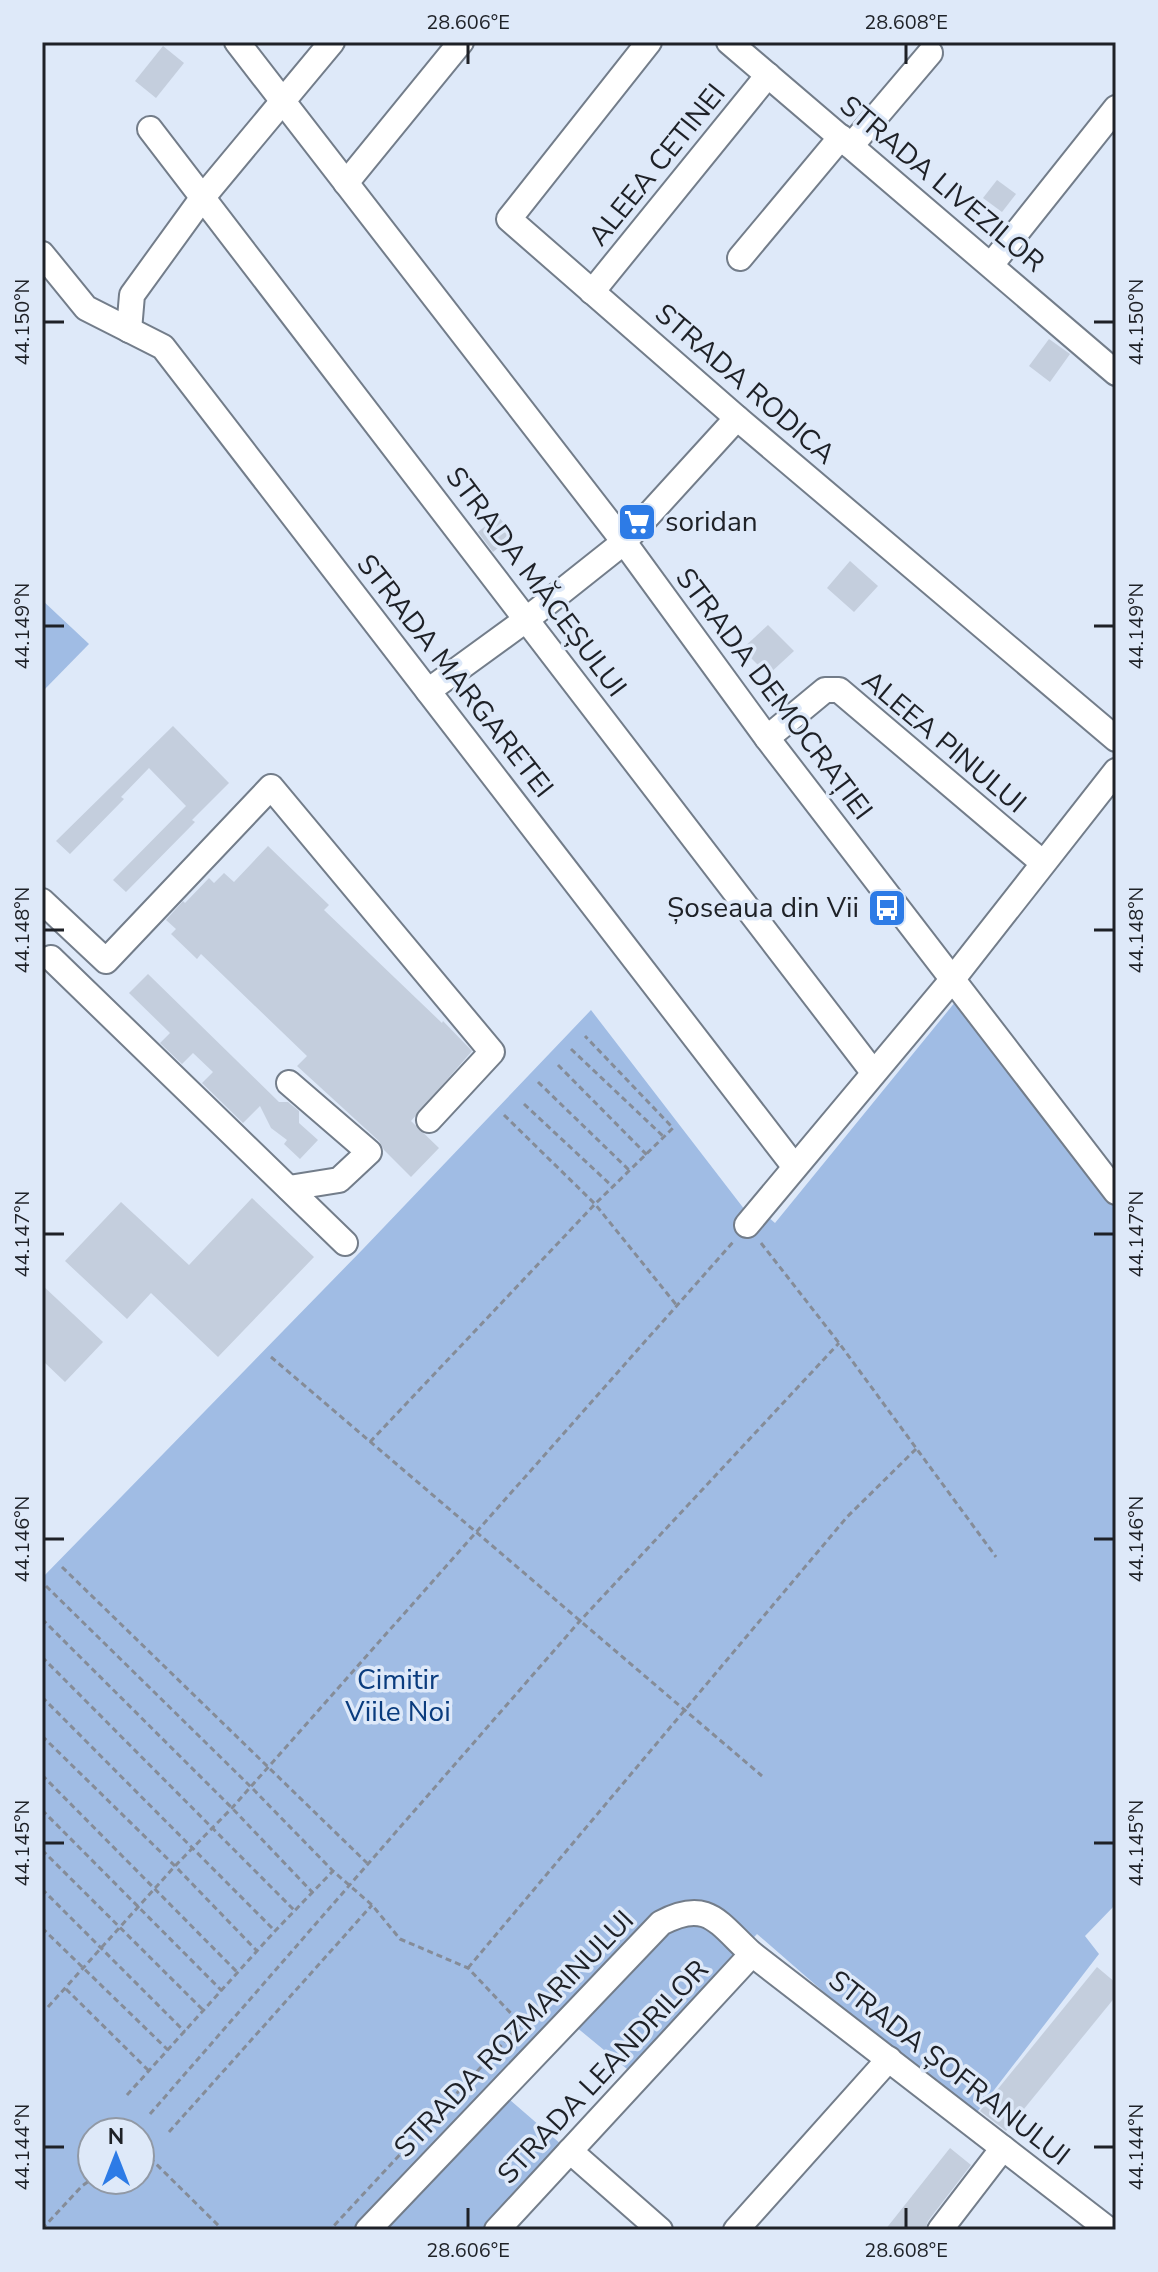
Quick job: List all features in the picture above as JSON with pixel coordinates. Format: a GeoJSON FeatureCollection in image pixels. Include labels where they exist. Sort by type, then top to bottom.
{"type":"FeatureCollection","features":[{"type":"Feature","properties":{"kind":"street","name":"STRADA DEMOCRAȚIEI"},"geometry":{"type":"LineString","coordinates":[[237,42],[624,542],[767,738],[1116,1192]]}},
{"type":"Feature","properties":{"kind":"street"},"geometry":{"type":"LineString","coordinates":[[129,330],[132,295],[203,197],[332,42]]}},
{"type":"Feature","properties":{"kind":"street"},"geometry":{"type":"LineString","coordinates":[[346,183],[461,42]]}},
{"type":"Feature","properties":{"kind":"street","name":"STRADA RODICA"},"geometry":{"type":"LineString","coordinates":[[649,42],[509,219],[737,418],[1116,739]]}},
{"type":"Feature","properties":{"kind":"street","name":"STRADA LIVEZILOR"},"geometry":{"type":"LineString","coordinates":[[729,42],[1116,373]]}},
{"type":"Feature","properties":{"kind":"street"},"geometry":{"type":"LineString","coordinates":[[740,258],[930,53]]}},
{"type":"Feature","properties":{"kind":"street","name":"ALEEA CETINEI"},"geometry":{"type":"LineString","coordinates":[[592,292],[768,75]]}},
{"type":"Feature","properties":{"kind":"street"},"geometry":{"type":"LineString","coordinates":[[991,265],[1116,108]]}},
{"type":"Feature","properties":{"kind":"street","name":"STRADA MĂCEȘULUI"},"geometry":{"type":"LineString","coordinates":[[150,129],[873,1072]]}},
{"type":"Feature","properties":{"kind":"street","name":"STRADA MARGARETEI"},"geometry":{"type":"LineString","coordinates":[[42,254],[86,308],[163,347],[794,1166]]}},
{"type":"Feature","properties":{"kind":"street"},"geometry":{"type":"LineString","coordinates":[[428,691],[527,619],[624,542],[737,418]]}},
{"type":"Feature","properties":{"kind":"street","name":"ALEEA PINULUI"},"geometry":{"type":"LineString","coordinates":[[767,738],[825,690],[839,690],[1043,863]]}},
{"type":"Feature","properties":{"kind":"street"},"geometry":{"type":"LineString","coordinates":[[747,1225],[952,980],[1116,771]]}},
{"type":"Feature","properties":{"kind":"street"},"geometry":{"type":"LineString","coordinates":[[42,901],[106,961],[271,787],[492,1052],[429,1120]]}},
{"type":"Feature","properties":{"kind":"street"},"geometry":{"type":"LineString","coordinates":[[75,932],[46,962],[345,1243]]}},
{"type":"Feature","properties":{"kind":"street"},"geometry":{"type":"LineString","coordinates":[[289,1083],[369,1152],[339,1180],[289,1188]]}},
{"type":"Feature","properties":{"kind":"street","name":"STRADA ROZMARINULUI"},"geometry":{"type":"LineString","coordinates":[[368,2230],[661,1923],[682,1912],[707,1913],[752,1954]]}},
{"type":"Feature","properties":{"kind":"street","name":"STRADA ȘOFRANULUI"},"geometry":{"type":"LineString","coordinates":[[752,1954],[1109,2230]]}},
{"type":"Feature","properties":{"kind":"street","name":"STRADA LEANDRILOR"},"geometry":{"type":"LineString","coordinates":[[497,2230],[752,1954]]}},
{"type":"Feature","properties":{"kind":"street"},"geometry":{"type":"LineString","coordinates":[[736,2230],[889,2059]]}},
{"type":"Feature","properties":{"kind":"street"},"geometry":{"type":"LineString","coordinates":[[940,2230],[1003,2148]]}},
{"type":"Feature","properties":{"kind":"street"},"geometry":{"type":"LineString","coordinates":[[570,2151],[660,2230]]}},
{"type":"Feature","properties":{"kind":"path"},"geometry":{"type":"LineString","coordinates":[[370,1442],[595,1204],[673,1128],[585,1036]]}},
{"type":"Feature","properties":{"kind":"path"},"geometry":{"type":"LineString","coordinates":[[571,1049],[664,1137]]}},
{"type":"Feature","properties":{"kind":"path"},"geometry":{"type":"LineString","coordinates":[[558,1065],[647,1155]]}},
{"type":"Feature","properties":{"kind":"path"},"geometry":{"type":"LineString","coordinates":[[538,1082],[630,1171]]}},
{"type":"Feature","properties":{"kind":"path"},"geometry":{"type":"LineString","coordinates":[[524,1104],[613,1187]]}},
{"type":"Feature","properties":{"kind":"path"},"geometry":{"type":"LineString","coordinates":[[504,1115],[595,1204],[678,1307]]}},
{"type":"Feature","properties":{"kind":"path"},"geometry":{"type":"LineString","coordinates":[[48,2007],[251,1787],[678,1307],[747,1225],[839,1343],[996,1557]]}},
{"type":"Feature","properties":{"kind":"path"},"geometry":{"type":"LineString","coordinates":[[150,2114],[579,1622],[839,1343]]}},
{"type":"Feature","properties":{"kind":"path"},"geometry":{"type":"LineString","coordinates":[[271,1357],[762,1776]]}},
{"type":"Feature","properties":{"kind":"path"},"geometry":{"type":"LineString","coordinates":[[468,1968],[847,1517],[917,1448]]}},
{"type":"Feature","properties":{"kind":"path"},"geometry":{"type":"LineString","coordinates":[[62,1567],[367,1863]]}},
{"type":"Feature","properties":{"kind":"path"},"geometry":{"type":"LineString","coordinates":[[46,1586],[333,1871],[372,1905],[400,1939],[468,1968],[521,2024],[330,2230]]}},
{"type":"Feature","properties":{"kind":"path"},"geometry":{"type":"LineString","coordinates":[[42,1619],[313,1893]]}},
{"type":"Feature","properties":{"kind":"path"},"geometry":{"type":"LineString","coordinates":[[42,1657],[295,1911]]}},
{"type":"Feature","properties":{"kind":"path"},"geometry":{"type":"LineString","coordinates":[[42,1697],[275,1931]]}},
{"type":"Feature","properties":{"kind":"path"},"geometry":{"type":"LineString","coordinates":[[42,1736],[257,1951]]}},
{"type":"Feature","properties":{"kind":"path"},"geometry":{"type":"LineString","coordinates":[[42,1775],[238,1973]]}},
{"type":"Feature","properties":{"kind":"path"},"geometry":{"type":"LineString","coordinates":[[42,1810],[222,1991]]}},
{"type":"Feature","properties":{"kind":"path"},"geometry":{"type":"LineString","coordinates":[[42,1850],[204,2011]]}},
{"type":"Feature","properties":{"kind":"path"},"geometry":{"type":"LineString","coordinates":[[127,2095],[333,1871]]}},
{"type":"Feature","properties":{"kind":"path"},"geometry":{"type":"LineString","coordinates":[[42,1889],[185,2032]]}},
{"type":"Feature","properties":{"kind":"path"},"geometry":{"type":"LineString","coordinates":[[169,2132],[372,1905]]}},
{"type":"Feature","properties":{"kind":"path"},"geometry":{"type":"LineString","coordinates":[[42,1928],[168,2050]]}},
{"type":"Feature","properties":{"kind":"path"},"geometry":{"type":"LineString","coordinates":[[66,1989],[149,2071]]}},
{"type":"Feature","properties":{"kind":"path"},"geometry":{"type":"LineString","coordinates":[[156,2164],[223,2230]]}},
{"type":"Feature","properties":{"kind":"path"},"geometry":{"type":"LineString","coordinates":[[42,2229],[76,2192]]}},
{"type":"Feature","properties":{"kind":"green space"},"geometry":{"type":"Polygon","coordinates":[[[42,600],[89,644],[42,692],[42,600]]]}},
{"type":"Feature","properties":{"kind":"green space","name":"Cimitir Viile Noi"},"geometry":{"type":"Polygon","coordinates":[[[956,1001],[1116,1209],[1116,1904],[1085,1936],[1099,1954],[971,2120],[757,1934],[627,2069],[564,2017],[496,2088],[562,2145],[488,2230],[42,2230],[42,1578],[591,1010],[748,1214],[759,1209],[775,1223],[956,1001]]]}},
{"type":"Feature","properties":{"kind":"building"},"geometry":{"type":"Polygon","coordinates":[[[163,46],[184,63],[156,98],[135,81],[163,46]]]}},
{"type":"Feature","properties":{"kind":"building"},"geometry":{"type":"Polygon","coordinates":[[[997,180],[1016,194],[1002,212],[983,198],[997,180]]]}},
{"type":"Feature","properties":{"kind":"building"},"geometry":{"type":"Polygon","coordinates":[[[1049,339],[1070,354],[1050,382],[1029,366],[1049,339]]]}},
{"type":"Feature","properties":{"kind":"building"},"geometry":{"type":"Polygon","coordinates":[[[498,516],[514,535],[493,552],[478,532],[498,516]]]}},
{"type":"Feature","properties":{"kind":"building"},"geometry":{"type":"Polygon","coordinates":[[[850,561],[878,586],[854,612],[827,588],[850,561]]]}},
{"type":"Feature","properties":{"kind":"building"},"geometry":{"type":"Polygon","coordinates":[[[768,625],[794,651],[768,675],[742,649],[768,625]]]}},
{"type":"Feature","properties":{"kind":"building"},"geometry":{"type":"Polygon","coordinates":[[[173,726],[229,783],[126,892],[113,880],[186,806],[149,768],[121,797],[124,799],[70,854],[56,841],[173,726]]]}},
{"type":"Feature","properties":{"kind":"building"},"geometry":{"type":"Polygon","coordinates":[[[268,846],[329,905],[324,910],[472,1051],[411,1121],[439,1148],[411,1177],[379,1141],[297,1066],[307,1056],[201,954],[197,959],[171,934],[176,929],[166,920],[183,901],[185,903],[209,878],[214,883],[224,873],[234,882],[268,846]]]}},
{"type":"Feature","properties":{"kind":"building"},"geometry":{"type":"Polygon","coordinates":[[[148,974],[279,1102],[288,1102],[299,1111],[299,1123],[318,1140],[300,1159],[284,1144],[287,1140],[271,1128],[260,1106],[243,1123],[202,1083],[213,1072],[193,1053],[182,1064],[160,1043],[170,1033],[129,993],[148,974]]]}},
{"type":"Feature","properties":{"kind":"building"},"geometry":{"type":"Polygon","coordinates":[[[252,1198],[314,1257],[218,1357],[151,1293],[127,1319],[65,1261],[121,1202],[189,1265],[252,1198]]]}},
{"type":"Feature","properties":{"kind":"building"},"geometry":{"type":"Polygon","coordinates":[[[42,1285],[103,1342],[65,1382],[42,1360],[42,1285]]]}},
{"type":"Feature","properties":{"kind":"building"},"geometry":{"type":"Polygon","coordinates":[[[1097,1967],[1116,1983],[1116,1996],[1006,2131],[980,2111],[1097,1967]]]}},
{"type":"Feature","properties":{"kind":"building"},"geometry":{"type":"Polygon","coordinates":[[[950,2148],[971,2165],[928,2221],[925,2230],[885,2230],[950,2148]]]}},
{"type":"Feature","properties":{"kind":"place","name":"soridan"},"geometry":{"type":"Point","coordinates":[637,522]}},
{"type":"Feature","properties":{"kind":"place","name":"Șoseaua din Vii"},"geometry":{"type":"Point","coordinates":[887,908]}}]}
